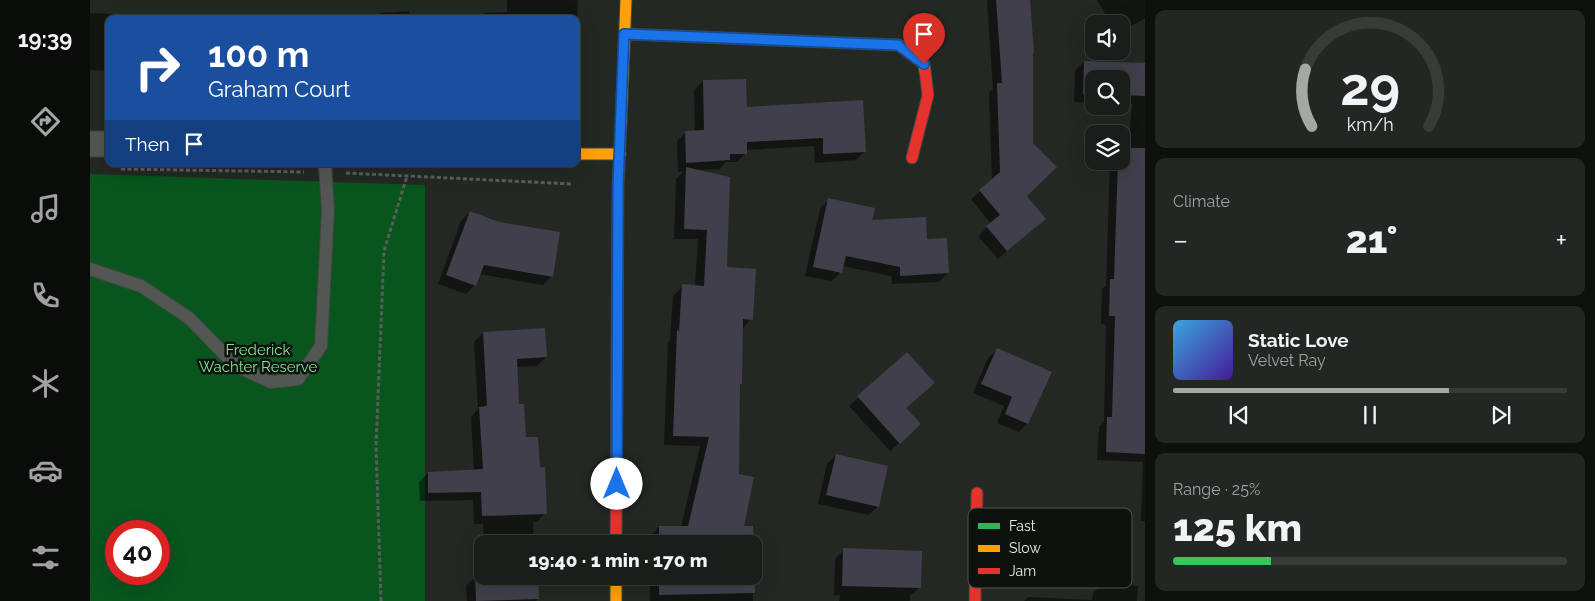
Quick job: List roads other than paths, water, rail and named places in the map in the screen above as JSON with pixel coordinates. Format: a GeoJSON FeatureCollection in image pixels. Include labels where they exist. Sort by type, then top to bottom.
{"type":"FeatureCollection","features":[{"type":"Feature","properties":{"kind":"street"},"geometry":{"type":"LineString","coordinates":[[616,535],[618,186],[626,0]]}},
{"type":"Feature","properties":{"kind":"street"},"geometry":{"type":"LineString","coordinates":[[624,34],[898,45],[924,64],[928,96],[912,158]]}},
{"type":"Feature","properties":{"kind":"street"},"geometry":{"type":"LineString","coordinates":[[90,144],[105,144]]}},
{"type":"Feature","properties":{"kind":"street"},"geometry":{"type":"LineString","coordinates":[[580,154],[620,154]]}},
{"type":"Feature","properties":{"kind":"street"},"geometry":{"type":"LineString","coordinates":[[977,493],[977,508]]}},
{"type":"Feature","properties":{"kind":"street"},"geometry":{"type":"LineString","coordinates":[[616,585],[616,601]]}},
{"type":"Feature","properties":{"kind":"street"},"geometry":{"type":"LineString","coordinates":[[975,588],[975,601]]}},
{"type":"Feature","properties":{"kind":"lane"},"geometry":{"type":"LineString","coordinates":[[90,269],[141,286],[189,318],[236,366],[272,382],[298,379],[321,346],[328,210],[325,168]]}},
{"type":"Feature","properties":{"kind":"park label","name":"Frederick Wachter Reserve"},"geometry":{"type":"Point","coordinates":[258,358]}}]}
